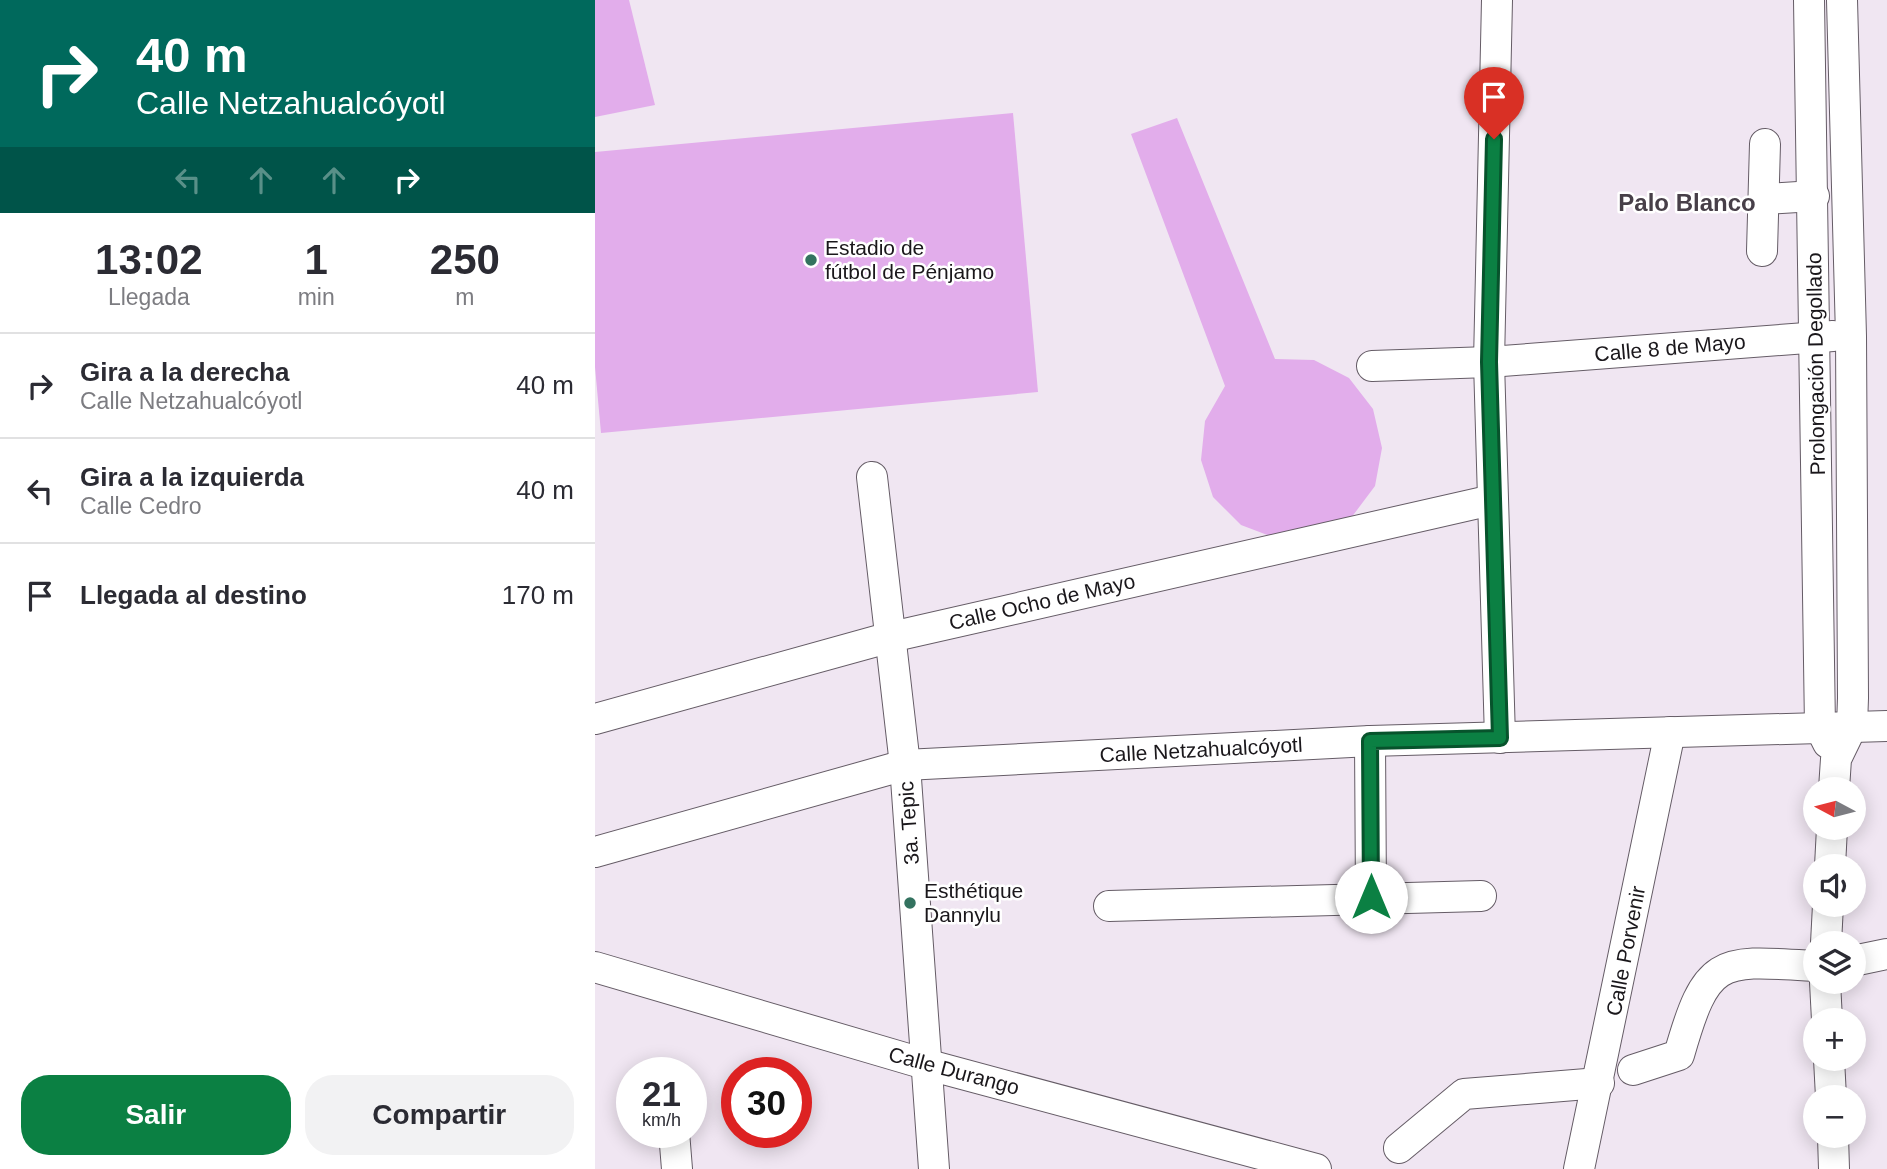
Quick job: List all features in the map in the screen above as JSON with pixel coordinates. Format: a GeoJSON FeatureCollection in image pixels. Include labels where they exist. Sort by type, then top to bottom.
{"type":"FeatureCollection","features":[{"type":"Feature","properties":{"kind":"street"},"geometry":{"type":"LineString","coordinates":[[1497,0],[1489,362],[1500,738]]}},
{"type":"Feature","properties":{"kind":"street","name":"Prolongación Degollado"},"geometry":{"type":"LineString","coordinates":[[1809,0],[1820,727]]}},
{"type":"Feature","properties":{"kind":"street","name":"Prolongación Degollado"},"geometry":{"type":"LineString","coordinates":[[1842,0],[1851,336],[1852,726]]}},
{"type":"Feature","properties":{"kind":"street"},"geometry":{"type":"LineString","coordinates":[[1762,251],[1765,144]]}},
{"type":"Feature","properties":{"kind":"street"},"geometry":{"type":"LineString","coordinates":[[1765,199],[1814,196]]}},
{"type":"Feature","properties":{"kind":"street","name":"Calle 8 de Mayo"},"geometry":{"type":"LineString","coordinates":[[1372,366],[1489,362],[1815,336],[1851,336]]}},
{"type":"Feature","properties":{"kind":"street","name":"3a. Tepic"},"geometry":{"type":"LineString","coordinates":[[872,477],[905,765],[925,1064],[935,1169]]}},
{"type":"Feature","properties":{"kind":"street","name":"Calle Ocho de Mayo"},"geometry":{"type":"LineString","coordinates":[[595,719],[891,637],[1492,500]]}},
{"type":"Feature","properties":{"kind":"street"},"geometry":{"type":"LineString","coordinates":[[1835,777],[1836,760],[1852,726]]}},
{"type":"Feature","properties":{"kind":"street","name":"Calle Netzahualcóyotl"},"geometry":{"type":"LineString","coordinates":[[595,852],[905,765],[1370,741],[1887,726]]}},
{"type":"Feature","properties":{"kind":"street"},"geometry":{"type":"LineString","coordinates":[[1820,727],[1836,760]]}},
{"type":"Feature","properties":{"kind":"street","name":"Calle Porvenir"},"geometry":{"type":"LineString","coordinates":[[1579,1169],[1670,732]]}},
{"type":"Feature","properties":{"kind":"street"},"geometry":{"type":"LineString","coordinates":[[1370,741],[1371,897]]}},
{"type":"Feature","properties":{"kind":"street"},"geometry":{"type":"LineString","coordinates":[[1109,906],[1481,896]]}},
{"type":"Feature","properties":{"kind":"street"},"geometry":{"type":"LineString","coordinates":[[1866,958],[1887,954]]}},
{"type":"Feature","properties":{"kind":"street"},"geometry":{"type":"LineString","coordinates":[[1633,1070],[1679,1055],[1691,1012],[1707,983],[1725,966],[1748,962],[1803,965]]}},
{"type":"Feature","properties":{"kind":"street","name":"Calle Durango"},"geometry":{"type":"LineString","coordinates":[[595,967],[925,1064],[1316,1169]]}},
{"type":"Feature","properties":{"kind":"street"},"geometry":{"type":"LineString","coordinates":[[1398,1148],[1464,1094],[1599,1083]]}},
{"type":"Feature","properties":{"kind":"street"},"geometry":{"type":"LineString","coordinates":[[675,1148],[677,1169]]}},
{"type":"Feature","properties":{"kind":"street"},"geometry":{"type":"LineString","coordinates":[[1833,1148],[1834,1169]]}},
{"type":"Feature","properties":{"kind":"shaded area"},"geometry":{"type":"Polygon","coordinates":[[[595,0],[629,0],[655,105],[595,117],[595,0]]]}},
{"type":"Feature","properties":{"kind":"shaded area","name":"Estadio de fútbol de Pénjamo"},"geometry":{"type":"Polygon","coordinates":[[[1013,113],[1038,392],[601,433],[595,367],[595,152],[1013,113]]]}},
{"type":"Feature","properties":{"kind":"shaded area"},"geometry":{"type":"Polygon","coordinates":[[[1177,118],[1275,359],[1314,360],[1349,378],[1373,409],[1382,448],[1375,486],[1351,518],[1278,539],[1241,525],[1213,497],[1201,460],[1205,421],[1225,386],[1131,134],[1177,118]]]}},
{"type":"Feature","properties":{"kind":"place","name":"Estadio de fútbol de Pénjamo"},"geometry":{"type":"Point","coordinates":[811,260]}},
{"type":"Feature","properties":{"kind":"place","name":"Esthétique Dannylu"},"geometry":{"type":"Point","coordinates":[910,903]}},
{"type":"Feature","properties":{"kind":"district","name":"Palo Blanco"},"geometry":{"type":"Point","coordinates":[1687,203]}},
{"type":"Feature","properties":{"kind":"route"},"geometry":{"type":"LineString","coordinates":[[1371,897],[1370,741],[1500,738],[1489,362],[1494,139]]}}]}
